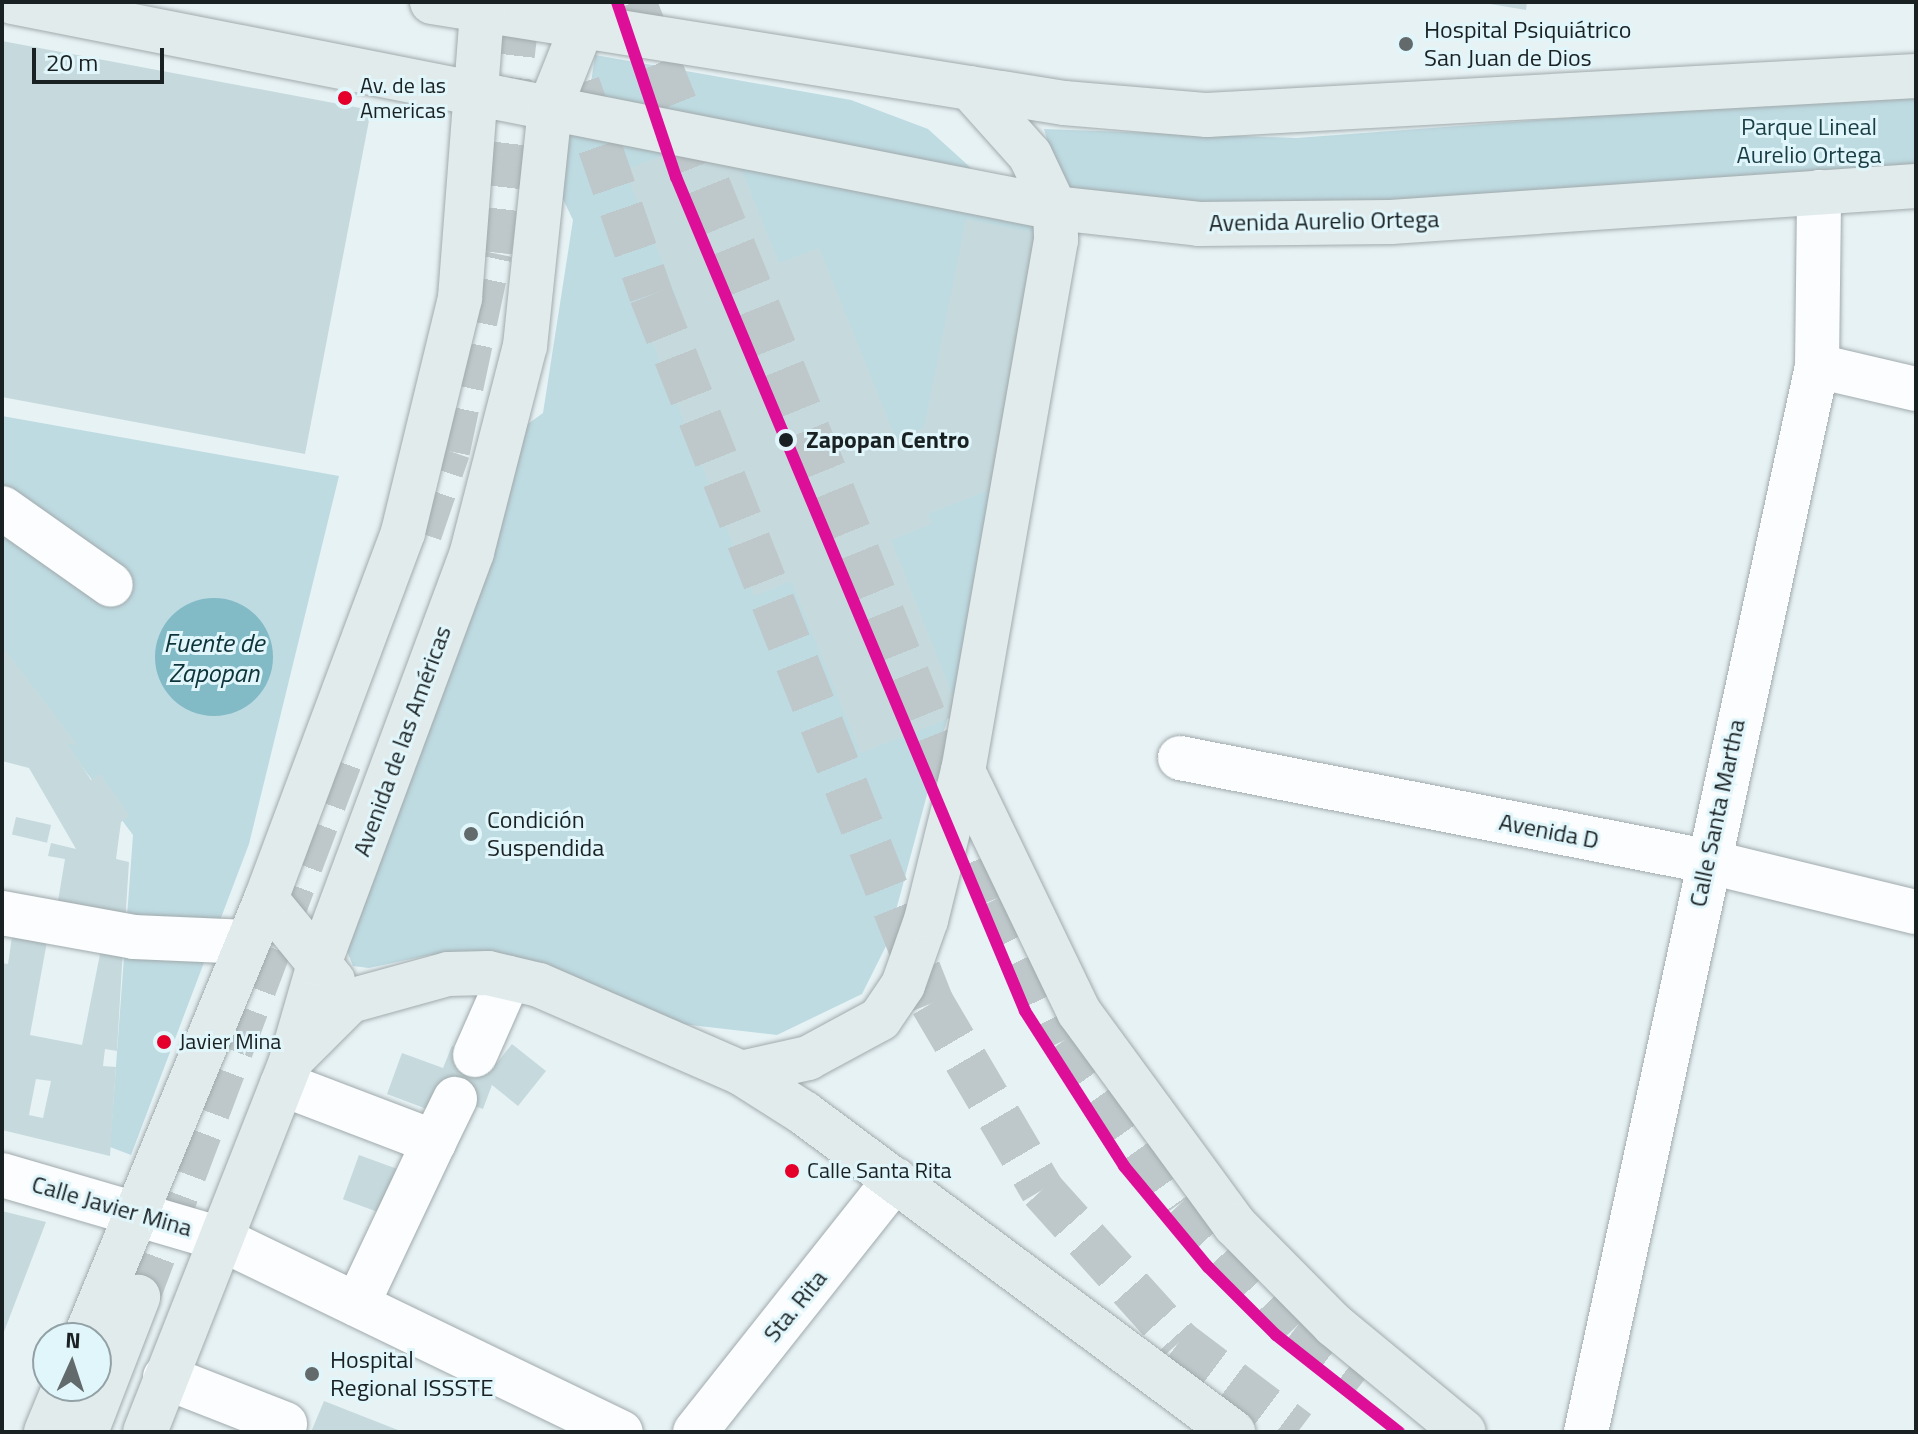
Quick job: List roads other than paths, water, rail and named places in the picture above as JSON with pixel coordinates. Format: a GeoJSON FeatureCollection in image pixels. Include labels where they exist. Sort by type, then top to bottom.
{"type":"FeatureCollection","features":[{"type":"Feature","properties":{"kind":"main road","name":"Avenida Aurelio Ortega"},"geometry":{"type":"LineString","coordinates":[[12,2],[1055,208],[1284,226],[1916,186]]}},
{"type":"Feature","properties":{"kind":"main road"},"geometry":{"type":"LineString","coordinates":[[432,2],[585,16],[970,88],[1264,117],[1916,76]]}},
{"type":"Feature","properties":{"kind":"main road"},"geometry":{"type":"LineString","coordinates":[[92,1322],[266,899],[403,532],[460,298],[481,93],[484,7]]}},
{"type":"Feature","properties":{"kind":"main road","name":"Avenida de las Américas"},"geometry":{"type":"LineString","coordinates":[[145,1432],[287,1073],[319,964],[472,552],[525,346],[550,107],[585,16]]}},
{"type":"Feature","properties":{"kind":"main road"},"geometry":{"type":"LineString","coordinates":[[741,1073],[808,1058],[880,1019],[903,985],[926,920],[963,771],[1056,240],[1055,208],[1030,155],[970,88]]}},
{"type":"Feature","properties":{"kind":"main road"},"geometry":{"type":"LineString","coordinates":[[963,771],[1079,1012],[1235,1225],[1334,1325],[1464,1432]]}},
{"type":"Feature","properties":{"kind":"main road"},"geometry":{"type":"LineString","coordinates":[[266,899],[350,1001]]}},
{"type":"Feature","properties":{"kind":"main road"},"geometry":{"type":"LineString","coordinates":[[287,1073],[350,1001],[448,974],[509,978],[741,1073],[895,1180],[1233,1432]]}},
{"type":"Feature","properties":{"kind":"main road"},"geometry":{"type":"LineString","coordinates":[[86,1432],[138,1297]]}},
{"type":"Feature","properties":{"kind":"main road"},"geometry":{"type":"LineString","coordinates":[[46,1432],[58,1402]]}},
{"type":"Feature","properties":{"kind":"street","name":"Calle Santa Martha"},"geometry":{"type":"LineString","coordinates":[[1586,1432],[1706,861],[1817,366],[1819,192]]}},
{"type":"Feature","properties":{"kind":"street"},"geometry":{"type":"LineString","coordinates":[[1817,366],[1916,389]]}},
{"type":"Feature","properties":{"kind":"street"},"geometry":{"type":"LineString","coordinates":[[2,508],[111,585]]}},
{"type":"Feature","properties":{"kind":"street","name":"Avenida D"},"geometry":{"type":"LineString","coordinates":[[1180,758],[1706,861],[1916,912]]}},
{"type":"Feature","properties":{"kind":"street"},"geometry":{"type":"LineString","coordinates":[[2,913],[134,937],[248,942]]}},
{"type":"Feature","properties":{"kind":"street"},"geometry":{"type":"LineString","coordinates":[[475,1055],[509,978]]}},
{"type":"Feature","properties":{"kind":"street"},"geometry":{"type":"LineString","coordinates":[[287,1073],[434,1142]]}},
{"type":"Feature","properties":{"kind":"street"},"geometry":{"type":"LineString","coordinates":[[357,1305],[455,1099]]}},
{"type":"Feature","properties":{"kind":"street","name":"Calle Javier Mina"},"geometry":{"type":"LineString","coordinates":[[2,1175],[139,1210],[221,1239],[357,1305],[552,1417],[621,1432]]}},
{"type":"Feature","properties":{"kind":"street","name":"Sta. Rita"},"geometry":{"type":"LineString","coordinates":[[695,1432],[895,1180]]}},
{"type":"Feature","properties":{"kind":"street"},"geometry":{"type":"LineString","coordinates":[[165,1377],[285,1424]]}},
{"type":"Feature","properties":{"kind":"water","name":"Fuente de Zapopan"},"geometry":{"type":"Polygon","coordinates":[[[214,598],[236,603],[256,615],[268,635],[273,657],[268,679],[256,699],[236,711],[214,716],[192,711],[172,699],[160,679],[155,657],[160,635],[172,615],[192,603],[214,598]]]}},
{"type":"Feature","properties":{"kind":"tunnel"},"geometry":{"type":"LineString","coordinates":[[420,533],[448,451],[490,252],[519,2]]}},
{"type":"Feature","properties":{"kind":"tunnel"},"geometry":{"type":"LineString","coordinates":[[634,2],[998,898],[1066,1039],[1182,1202],[1298,1325],[1366,1378]]}},
{"type":"Feature","properties":{"kind":"tunnel"},"geometry":{"type":"LineString","coordinates":[[578,84],[651,295],[932,1003],[1042,1190],[1179,1342],[1298,1432]]}},
{"type":"Feature","properties":{"kind":"tunnel"},"geometry":{"type":"LineString","coordinates":[[138,1297],[343,753]]}},
{"type":"Feature","properties":{"kind":"place","name":"Hospital Psiquiátrico San Juan de Dios"},"geometry":{"type":"Point","coordinates":[1406,44]}},
{"type":"Feature","properties":{"kind":"place","name":"Av. de las Americas"},"geometry":{"type":"Point","coordinates":[345,98]}},
{"type":"Feature","properties":{"kind":"place","name":"Zapopan Centro"},"geometry":{"type":"Point","coordinates":[786,440]}},
{"type":"Feature","properties":{"kind":"place","name":"Condición Suspendida"},"geometry":{"type":"Point","coordinates":[471,834]}},
{"type":"Feature","properties":{"kind":"place","name":"Javier Mina"},"geometry":{"type":"Point","coordinates":[164,1042]}},
{"type":"Feature","properties":{"kind":"place","name":"Calle Santa Rita"},"geometry":{"type":"Point","coordinates":[792,1171]}},
{"type":"Feature","properties":{"kind":"place","name":"Hospital Regional ISSSTE"},"geometry":{"type":"Point","coordinates":[312,1374]}},
{"type":"Feature","properties":{"kind":"park label","name":"Parque Lineal Aurelio Ortega"},"geometry":{"type":"Point","coordinates":[1809,141]}}]}
